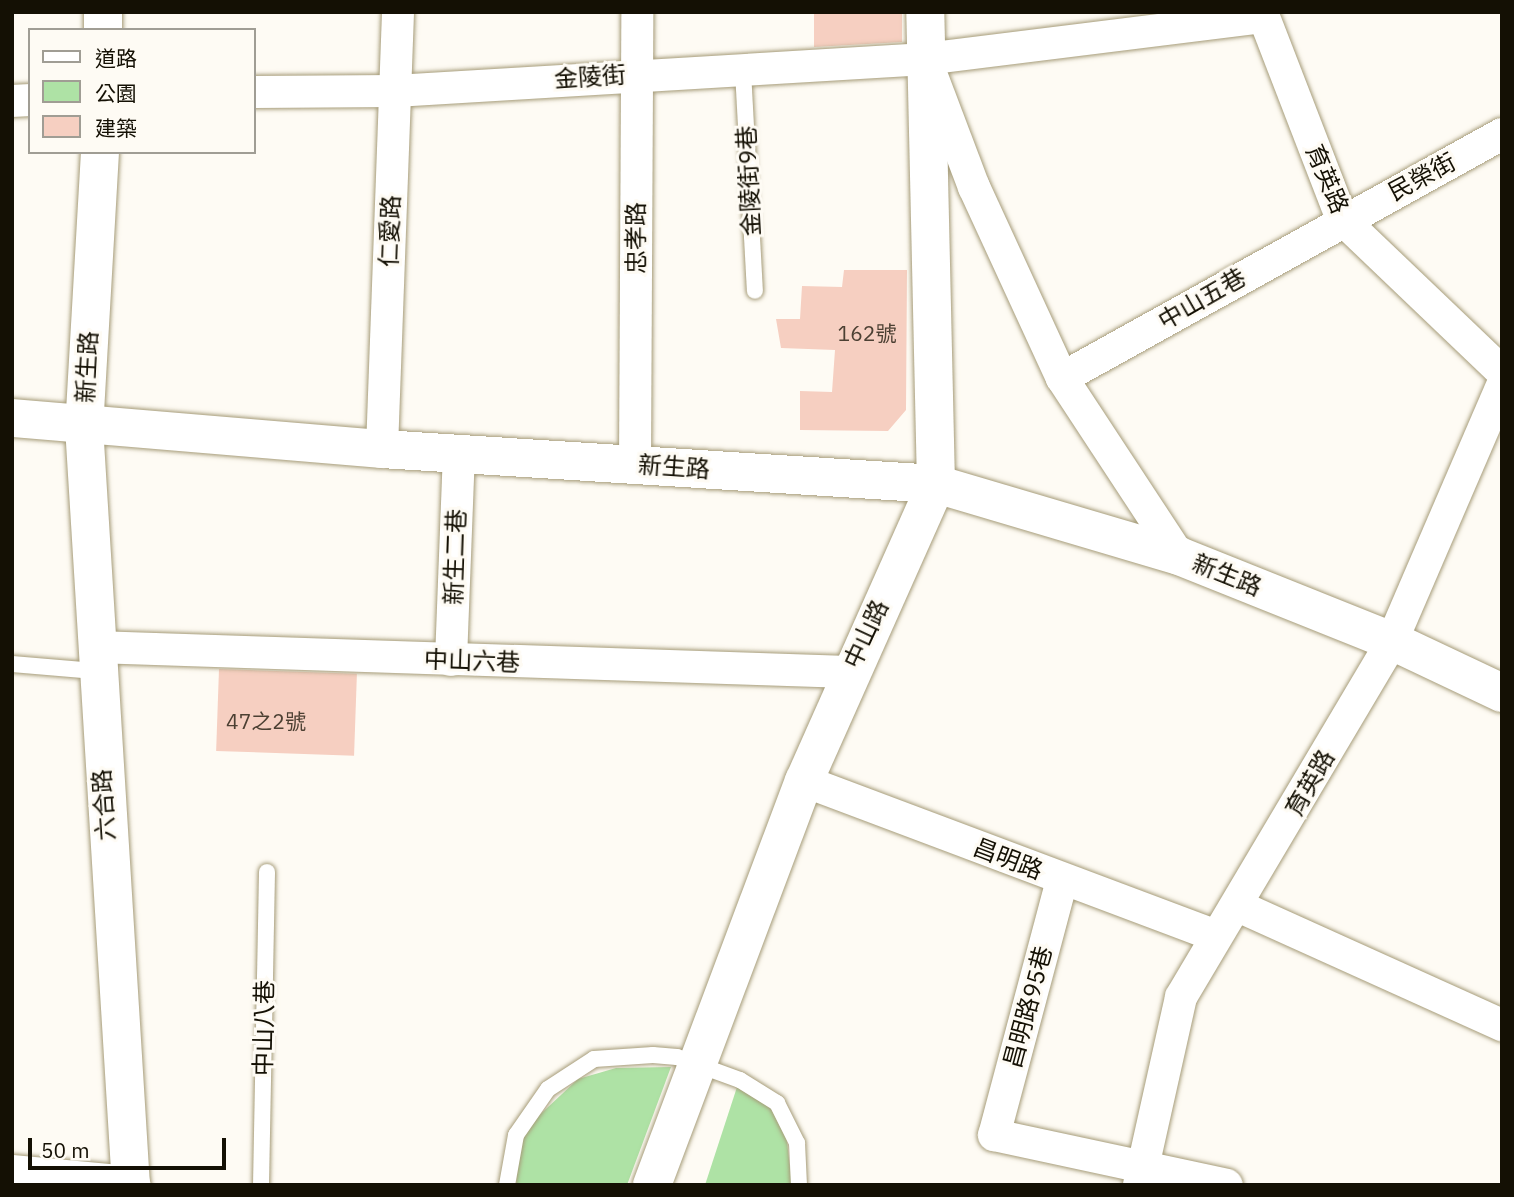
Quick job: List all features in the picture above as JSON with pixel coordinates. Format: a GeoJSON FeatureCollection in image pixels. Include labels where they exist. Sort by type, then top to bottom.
{"type":"FeatureCollection","features":[{"type":"Feature","properties":{"kind":"main road","name":"中山路"},"geometry":{"type":"LineString","coordinates":[[652,1185],[695,1063],[804,781],[849,672],[936,484],[925,12]]}},
{"type":"Feature","properties":{"kind":"main road","name":"新生路"},"geometry":{"type":"LineString","coordinates":[[100,154],[84,426],[382,449],[936,484],[1179,556],[1392,641],[1502,693]]}},
{"type":"Feature","properties":{"kind":"main road"},"geometry":{"type":"LineString","coordinates":[[12,418],[84,426]]}},
{"type":"Feature","properties":{"kind":"main road","name":"六合路"},"geometry":{"type":"LineString","coordinates":[[84,426],[95,659],[131,1185]]}},
{"type":"Feature","properties":{"kind":"main road"},"geometry":{"type":"LineString","coordinates":[[12,1174],[131,1185]]}},
{"type":"Feature","properties":{"kind":"street","name":"仁愛路"},"geometry":{"type":"LineString","coordinates":[[382,449],[398,12]]}},
{"type":"Feature","properties":{"kind":"street","name":"忠孝路"},"geometry":{"type":"LineString","coordinates":[[635,465],[637,12]]}},
{"type":"Feature","properties":{"kind":"street","name":"金陵街"},"geometry":{"type":"LineString","coordinates":[[256,92],[395,90],[926,59],[1262,15]]}},
{"type":"Feature","properties":{"kind":"street","name":"育英路"},"geometry":{"type":"LineString","coordinates":[[1262,15],[1342,219],[1502,372]]}},
{"type":"Feature","properties":{"kind":"street","name":"中山路"},"geometry":{"type":"LineString","coordinates":[[926,59],[974,187],[1062,378],[1179,556]]}},
{"type":"Feature","properties":{"kind":"street","name":"民榮街"},"geometry":{"type":"LineString","coordinates":[[1342,219],[1502,134]]}},
{"type":"Feature","properties":{"kind":"street","name":"中山五巷"},"geometry":{"type":"LineString","coordinates":[[1062,378],[1342,219]]}},
{"type":"Feature","properties":{"kind":"street","name":"育英路"},"geometry":{"type":"LineString","coordinates":[[1141,1176],[1181,997],[1214,935],[1238,906],[1392,641],[1502,385]]}},
{"type":"Feature","properties":{"kind":"street","name":"新生二巷"},"geometry":{"type":"LineString","coordinates":[[451,660],[459,454]]}},
{"type":"Feature","properties":{"kind":"street","name":"中山六巷"},"geometry":{"type":"LineString","coordinates":[[95,659],[451,660],[849,672]]}},
{"type":"Feature","properties":{"kind":"street","name":"昌明路"},"geometry":{"type":"LineString","coordinates":[[804,781],[1214,935]]}},
{"type":"Feature","properties":{"kind":"street","name":"昌明路95巷"},"geometry":{"type":"LineString","coordinates":[[1062,880],[994,1135],[1141,1176]]}},
{"type":"Feature","properties":{"kind":"street"},"geometry":{"type":"LineString","coordinates":[[1238,906],[1502,1025]]}},
{"type":"Feature","properties":{"kind":"street"},"geometry":{"type":"LineString","coordinates":[[1141,1176],[1227,1185]]}},
{"type":"Feature","properties":{"kind":"lane","name":"金陵街9巷"},"geometry":{"type":"LineString","coordinates":[[743,71],[755,291]]}},
{"type":"Feature","properties":{"kind":"lane"},"geometry":{"type":"LineString","coordinates":[[12,664],[95,659]]}},
{"type":"Feature","properties":{"kind":"lane","name":"中山八巷"},"geometry":{"type":"LineString","coordinates":[[261,1185],[267,872]]}},
{"type":"Feature","properties":{"kind":"lane"},"geometry":{"type":"LineString","coordinates":[[507,1185],[516,1135],[529,1112],[573,1069],[620,1056],[677,1057],[748,1083],[777,1103],[797,1143],[799,1185]]}},
{"type":"Feature","properties":{"kind":"green space"},"geometry":{"type":"Polygon","coordinates":[[[671,1067],[627,1185],[516,1185],[521,1140],[531,1123],[578,1079],[616,1068],[671,1067]]]}},
{"type":"Feature","properties":{"kind":"green space"},"geometry":{"type":"Polygon","coordinates":[[[738,1084],[766,1100],[785,1125],[792,1185],[705,1185],[738,1084]]]}},
{"type":"Feature","properties":{"kind":"building"},"geometry":{"type":"Polygon","coordinates":[[[814,12],[902,12],[902,42],[814,47],[814,12]]]}},
{"type":"Feature","properties":{"kind":"building"},"geometry":{"type":"Polygon","coordinates":[[[844,270],[907,270],[906,410],[888,431],[800,430],[800,391],[832,392],[835,350],[781,348],[776,319],[800,319],[802,286],[842,287],[844,270]]]}},
{"type":"Feature","properties":{"kind":"building"},"geometry":{"type":"Polygon","coordinates":[[[219,669],[357,674],[354,756],[216,751],[219,669]]]}}]}
